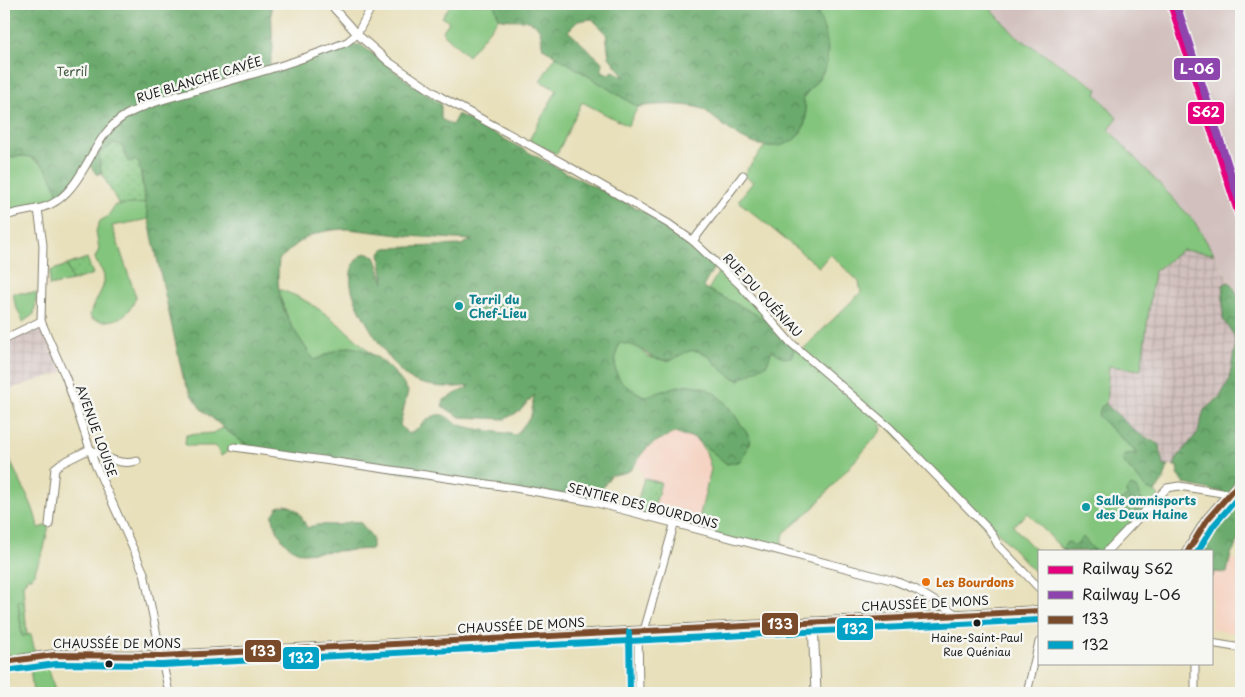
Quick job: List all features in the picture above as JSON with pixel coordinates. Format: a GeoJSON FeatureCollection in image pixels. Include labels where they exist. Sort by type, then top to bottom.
{"type":"FeatureCollection","features":[{"type":"Feature","properties":{"kind":"main road"},"geometry":{"type":"LineString","coordinates":[[1189,550],[1228,494],[1241,481]]}},
{"type":"Feature","properties":{"kind":"main road","name":"CHAUSSÉE DE MONS"},"geometry":{"type":"LineString","coordinates":[[4,662],[55,655],[162,656],[1038,611]]}},
{"type":"Feature","properties":{"kind":"street","name":"RUE DU QUÉNIAU"},"geometry":{"type":"LineString","coordinates":[[330,4],[357,34],[389,62],[441,97],[561,162],[669,224],[693,240],[740,285],[790,342],[890,428],[991,532],[998,545],[1038,587]]}},
{"type":"Feature","properties":{"kind":"street"},"geometry":{"type":"LineString","coordinates":[[357,34],[373,4]]}},
{"type":"Feature","properties":{"kind":"street","name":"RUE BLANCHE CAVÉE"},"geometry":{"type":"LineString","coordinates":[[38,209],[53,204],[72,187],[108,130],[128,114],[155,103],[341,45],[357,34]]}},
{"type":"Feature","properties":{"kind":"street"},"geometry":{"type":"LineString","coordinates":[[693,240],[743,175]]}},
{"type":"Feature","properties":{"kind":"street"},"geometry":{"type":"LineString","coordinates":[[4,217],[38,209]]}},
{"type":"Feature","properties":{"kind":"street","name":"AVENUE LOUISE"},"geometry":{"type":"LineString","coordinates":[[38,209],[43,245],[41,321],[64,372],[90,449],[144,572],[169,693]]}},
{"type":"Feature","properties":{"kind":"street"},"geometry":{"type":"LineString","coordinates":[[4,339],[41,321]]}},
{"type":"Feature","properties":{"kind":"street","name":"SENTIER DES BOURDONS"},"geometry":{"type":"LineString","coordinates":[[234,447],[515,488],[593,502],[674,525],[896,581],[915,589],[956,614]]}},
{"type":"Feature","properties":{"kind":"street"},"geometry":{"type":"LineString","coordinates":[[49,525],[56,468],[60,464],[90,449],[110,460],[137,461]]}},
{"type":"Feature","properties":{"kind":"street"},"geometry":{"type":"LineString","coordinates":[[1108,550],[1167,488],[1179,486],[1228,494]]}},
{"type":"Feature","properties":{"kind":"street"},"geometry":{"type":"LineString","coordinates":[[639,693],[641,632],[674,525]]}},
{"type":"Feature","properties":{"kind":"street"},"geometry":{"type":"LineString","coordinates":[[813,622],[816,693]]}},
{"type":"Feature","properties":{"kind":"street"},"geometry":{"type":"LineString","coordinates":[[1212,643],[1241,648]]}},
{"type":"Feature","properties":{"kind":"street"},"geometry":{"type":"LineString","coordinates":[[1027,693],[1038,646]]}},
{"type":"Feature","properties":{"kind":"street"},"geometry":{"type":"LineString","coordinates":[[1195,664],[1195,693]]}},
{"type":"Feature","properties":{"kind":"shaded area"},"geometry":{"type":"Polygon","coordinates":[[[986,4],[1241,4],[1241,302],[1236,290],[1194,221],[1109,130],[1117,118],[1096,94],[1098,88],[1016,36],[986,4]]]}},
{"type":"Feature","properties":{"kind":"shaded area"},"geometry":{"type":"Polygon","coordinates":[[[1182,250],[1214,254],[1232,284],[1228,282],[1223,320],[1234,335],[1235,347],[1226,390],[1204,410],[1198,432],[1177,458],[1174,466],[1163,466],[1162,450],[1156,441],[1136,432],[1106,404],[1109,366],[1141,370],[1154,272],[1182,250]]]}},
{"type":"Feature","properties":{"kind":"shaded area"},"geometry":{"type":"Polygon","coordinates":[[[40,322],[63,372],[4,391],[4,339],[40,322]]]}},
{"type":"Feature","properties":{"kind":"shaded area"},"geometry":{"type":"Polygon","coordinates":[[[674,433],[695,438],[711,462],[696,531],[651,519],[660,483],[644,478],[637,464],[646,449],[674,433]]]}},
{"type":"Feature","properties":{"kind":"shaded area"},"geometry":{"type":"Polygon","coordinates":[[[1230,559],[1241,561],[1241,634],[1212,629],[1212,572],[1227,573],[1230,559]]]}},
{"type":"Feature","properties":{"kind":"green space","name":"Terril"},"geometry":{"type":"Polygon","coordinates":[[[4,4],[271,4],[273,50],[269,69],[350,44],[361,45],[441,107],[441,119],[452,125],[458,114],[569,174],[657,218],[717,262],[703,287],[743,307],[776,327],[788,337],[794,348],[792,357],[784,358],[772,350],[767,364],[739,380],[727,374],[704,353],[698,351],[689,351],[674,359],[666,360],[651,356],[634,346],[619,343],[615,363],[616,371],[618,377],[628,387],[646,397],[683,385],[699,386],[709,390],[732,411],[750,438],[747,450],[740,461],[727,464],[695,438],[674,433],[649,446],[631,470],[611,475],[593,502],[253,450],[201,409],[190,393],[183,377],[145,203],[141,170],[128,162],[122,146],[99,154],[101,172],[97,175],[88,163],[60,199],[46,169],[35,159],[19,156],[4,160],[4,4]],[[348,229],[326,231],[302,240],[279,260],[279,290],[291,324],[314,360],[337,350],[351,347],[368,352],[391,369],[408,391],[400,425],[408,434],[432,417],[440,415],[455,423],[480,430],[516,435],[531,416],[534,395],[520,411],[505,419],[460,417],[442,406],[444,400],[470,386],[440,387],[410,379],[394,363],[374,336],[358,306],[351,285],[351,270],[357,259],[365,253],[375,256],[384,283],[380,253],[385,248],[461,245],[472,240],[408,236],[348,229]]]}},
{"type":"Feature","properties":{"kind":"green space"},"geometry":{"type":"Polygon","coordinates":[[[451,4],[494,4],[499,18],[468,56],[442,32],[449,22],[442,17],[451,4]]]}},
{"type":"Feature","properties":{"kind":"green space"},"geometry":{"type":"Polygon","coordinates":[[[494,4],[813,4],[825,33],[828,58],[822,73],[803,98],[806,118],[801,132],[795,139],[787,143],[779,146],[767,146],[752,143],[738,136],[703,109],[670,105],[638,107],[543,48],[540,31],[532,22],[499,18],[494,4]],[[592,19],[578,21],[568,31],[602,62],[602,71],[609,74],[613,71],[625,77],[609,57],[606,33],[592,19]]]}},
{"type":"Feature","properties":{"kind":"green space"},"geometry":{"type":"Polygon","coordinates":[[[813,4],[986,4],[1016,36],[1098,89],[1096,94],[1117,118],[1109,130],[1194,221],[1214,254],[1182,250],[1154,272],[1141,370],[1109,366],[1106,404],[1101,407],[1107,425],[1138,454],[1122,460],[1147,489],[1153,490],[1159,496],[1108,550],[1063,550],[1028,513],[1013,526],[1038,553],[1038,576],[994,528],[991,532],[879,418],[882,430],[813,508],[784,533],[780,551],[696,531],[711,469],[706,452],[695,438],[727,464],[740,461],[750,443],[688,384],[646,397],[628,387],[618,377],[615,363],[616,354],[619,342],[636,346],[648,357],[668,361],[688,350],[699,351],[710,356],[717,366],[774,349],[795,346],[801,351],[861,292],[859,282],[830,254],[819,267],[738,201],[753,182],[743,175],[764,147],[775,146],[793,139],[803,127],[806,119],[806,109],[803,98],[822,73],[827,59],[824,34],[813,4]]]}},
{"type":"Feature","properties":{"kind":"green space"},"geometry":{"type":"Polygon","coordinates":[[[371,52],[404,78],[440,102],[441,107],[389,68],[371,52]]]}},
{"type":"Feature","properties":{"kind":"green space"},"geometry":{"type":"Polygon","coordinates":[[[556,56],[638,107],[628,126],[582,102],[557,154],[529,140],[557,90],[540,81],[556,56]]]}},
{"type":"Feature","properties":{"kind":"green space"},"geometry":{"type":"Polygon","coordinates":[[[114,143],[122,146],[128,162],[134,160],[139,163],[145,203],[119,205],[101,172],[99,154],[114,143]]]}},
{"type":"Feature","properties":{"kind":"green space"},"geometry":{"type":"Polygon","coordinates":[[[28,156],[41,164],[49,173],[60,199],[14,213],[4,196],[4,160],[9,157],[28,156]]]}},
{"type":"Feature","properties":{"kind":"green space"},"geometry":{"type":"Polygon","coordinates":[[[145,203],[149,219],[112,226],[136,297],[133,304],[120,318],[107,321],[92,319],[90,315],[91,310],[104,282],[103,274],[95,258],[99,249],[96,231],[100,221],[108,216],[115,205],[145,203]]]}},
{"type":"Feature","properties":{"kind":"green space"},"geometry":{"type":"Polygon","coordinates":[[[87,258],[93,274],[72,281],[67,265],[87,258]]]}},
{"type":"Feature","properties":{"kind":"green space"},"geometry":{"type":"Polygon","coordinates":[[[717,262],[774,324],[708,290],[719,271],[714,268],[717,262]]]}},
{"type":"Feature","properties":{"kind":"green space"},"geometry":{"type":"Polygon","coordinates":[[[67,265],[72,281],[49,286],[50,271],[67,265]]]}},
{"type":"Feature","properties":{"kind":"green space"},"geometry":{"type":"Polygon","coordinates":[[[1228,282],[1232,284],[1241,302],[1241,481],[1228,494],[1185,484],[1178,476],[1177,466],[1174,466],[1177,458],[1198,432],[1204,410],[1220,397],[1229,380],[1235,347],[1234,335],[1223,320],[1223,285],[1228,282]]]}},
{"type":"Feature","properties":{"kind":"green space"},"geometry":{"type":"Polygon","coordinates":[[[277,289],[316,307],[340,325],[372,354],[349,347],[314,360],[291,326],[277,289]]]}},
{"type":"Feature","properties":{"kind":"green space"},"geometry":{"type":"Polygon","coordinates":[[[13,293],[37,293],[34,314],[23,322],[15,304],[13,293]]]}},
{"type":"Feature","properties":{"kind":"green space"},"geometry":{"type":"Polygon","coordinates":[[[1106,404],[1136,432],[1160,445],[1163,466],[1168,466],[1164,479],[1155,492],[1147,489],[1122,460],[1125,454],[1137,453],[1098,416],[1101,407],[1106,404]]]}},
{"type":"Feature","properties":{"kind":"green space"},"geometry":{"type":"Polygon","coordinates":[[[223,428],[253,450],[234,447],[221,456],[216,446],[186,446],[185,444],[186,435],[213,433],[223,428]]]}},
{"type":"Feature","properties":{"kind":"green space"},"geometry":{"type":"Polygon","coordinates":[[[4,441],[11,463],[32,506],[38,528],[49,525],[44,549],[32,578],[28,577],[23,585],[24,600],[18,601],[22,636],[31,634],[36,656],[45,656],[55,691],[33,693],[29,658],[4,662],[4,458],[6,457],[4,456],[4,441]]]}},
{"type":"Feature","properties":{"kind":"green space"},"geometry":{"type":"Polygon","coordinates":[[[644,478],[661,483],[651,519],[634,514],[644,478]]]}},
{"type":"Feature","properties":{"kind":"green space"},"geometry":{"type":"Polygon","coordinates":[[[1131,486],[1136,488],[1143,502],[1140,509],[1132,514],[1118,504],[1128,495],[1125,492],[1131,486]]]}},
{"type":"Feature","properties":{"kind":"green space"},"geometry":{"type":"Polygon","coordinates":[[[1241,492],[1241,537],[1231,554],[1227,573],[1213,572],[1213,577],[1212,550],[1189,550],[1233,496],[1241,492]]]}},
{"type":"Feature","properties":{"kind":"green space"},"geometry":{"type":"Polygon","coordinates":[[[285,505],[297,510],[307,528],[318,525],[360,522],[372,537],[372,549],[302,553],[290,547],[282,539],[272,516],[278,507],[285,505]]]}},
{"type":"Feature","properties":{"kind":"green space"},"geometry":{"type":"Polygon","coordinates":[[[1083,537],[1094,550],[1064,550],[1063,548],[1066,543],[1070,542],[1074,546],[1083,537]]]}},
{"type":"Feature","properties":{"kind":"green space"},"geometry":{"type":"Polygon","coordinates":[[[24,600],[27,635],[22,636],[18,601],[24,600]]]}},
{"type":"Feature","properties":{"kind":"rail line","name":"S62"},"geometry":{"type":"LineString","coordinates":[[1171,4],[1241,221]]}},
{"type":"Feature","properties":{"kind":"rail line","name":"L-06"},"geometry":{"type":"LineString","coordinates":[[1176,4],[1241,206]]}},
{"type":"Feature","properties":{"kind":"transit line","name":"133"},"geometry":{"type":"LineString","coordinates":[[1189,550],[1207,520],[1241,481]]}},
{"type":"Feature","properties":{"kind":"transit line","name":"132"},"geometry":{"type":"LineString","coordinates":[[1199,550],[1214,525],[1241,494]]}},
{"type":"Feature","properties":{"kind":"transit line","name":"133"},"geometry":{"type":"LineString","coordinates":[[4,662],[55,655],[162,656],[1038,611]]}},
{"type":"Feature","properties":{"kind":"transit line","name":"132"},"geometry":{"type":"LineString","coordinates":[[5,671],[56,664],[162,665],[1038,620]]}},
{"type":"Feature","properties":{"kind":"transit line","name":"132"},"geometry":{"type":"LineString","coordinates":[[629,632],[630,693]]}},
{"type":"Feature","properties":{"kind":"place","name":"Terril du Chef-Lieu"},"geometry":{"type":"Point","coordinates":[459,306]}},
{"type":"Feature","properties":{"kind":"place","name":"Salle omnisports des Deux Haine"},"geometry":{"type":"Point","coordinates":[1086,507]}},
{"type":"Feature","properties":{"kind":"place","name":"Les Bourdons"},"geometry":{"type":"Point","coordinates":[926,582]}},
{"type":"Feature","properties":{"kind":"place","name":"Haine-Saint-Paul Rue Quéniau"},"geometry":{"type":"Point","coordinates":[977,623]}}]}
